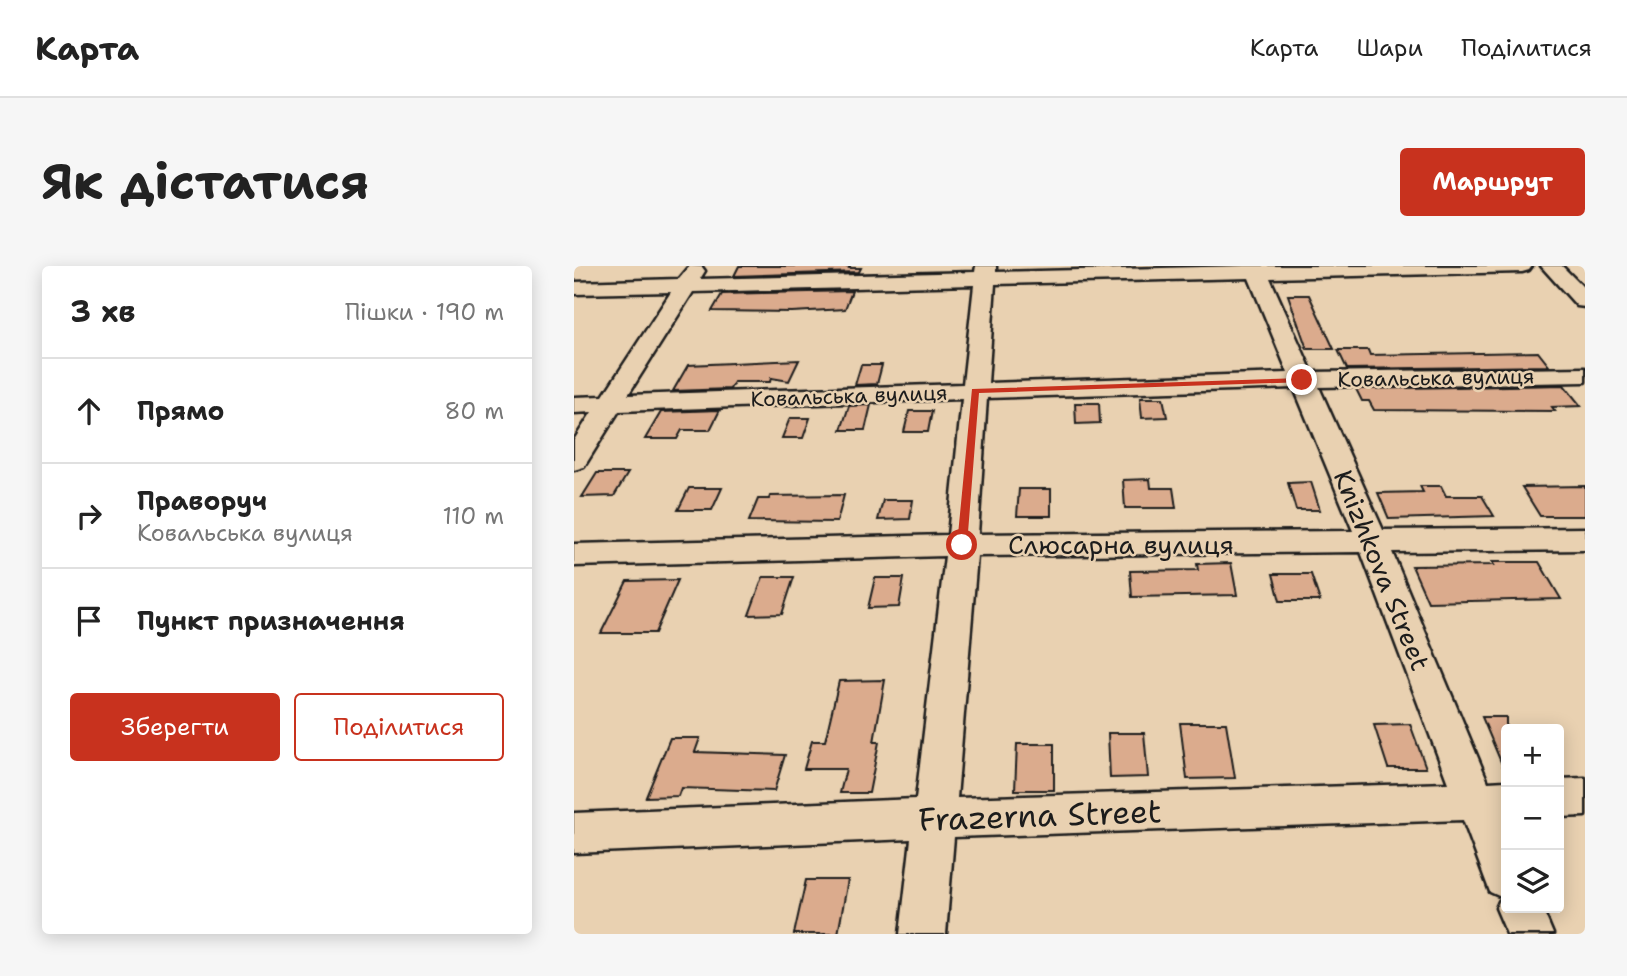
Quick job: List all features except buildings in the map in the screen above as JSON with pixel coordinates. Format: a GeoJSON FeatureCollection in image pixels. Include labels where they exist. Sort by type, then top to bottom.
{"type":"FeatureCollection","features":[{"type":"Feature","properties":{"kind":"street"},"geometry":{"type":"LineString","coordinates":[[574,288],[691,276],[1522,266]]}},
{"type":"Feature","properties":{"kind":"street"},"geometry":{"type":"LineString","coordinates":[[1551,266],[1585,301]]}},
{"type":"Feature","properties":{"kind":"street","name":"Knizhkova Street"},"geometry":{"type":"LineString","coordinates":[[1255,269],[1373,542],[1490,801],[1501,853]]}},
{"type":"Feature","properties":{"kind":"street"},"geometry":{"type":"LineString","coordinates":[[923,934],[962,545],[985,272]]}},
{"type":"Feature","properties":{"kind":"street"},"geometry":{"type":"LineString","coordinates":[[574,461],[691,276]]}},
{"type":"Feature","properties":{"kind":"street","name":"Ковальська вулиця"},"geometry":{"type":"LineString","coordinates":[[574,405],[1302,380],[1585,375]]}},
{"type":"Feature","properties":{"kind":"street","name":"Слюсарна вулиця"},"geometry":{"type":"LineString","coordinates":[[574,555],[962,545],[1585,539]]}},
{"type":"Feature","properties":{"kind":"street"},"geometry":{"type":"LineString","coordinates":[[1564,798],[1585,797]]}},
{"type":"Feature","properties":{"kind":"street","name":"Frazerna Street"},"geometry":{"type":"LineString","coordinates":[[574,833],[936,818],[1490,801]]}},
{"type":"Feature","properties":{"kind":"street"},"geometry":{"type":"LineString","coordinates":[[1521,913],[1530,934]]}},
{"type":"Feature","properties":{"kind":"route"},"geometry":{"type":"LineString","coordinates":[[962,545],[975,391],[1302,380]]}}]}
